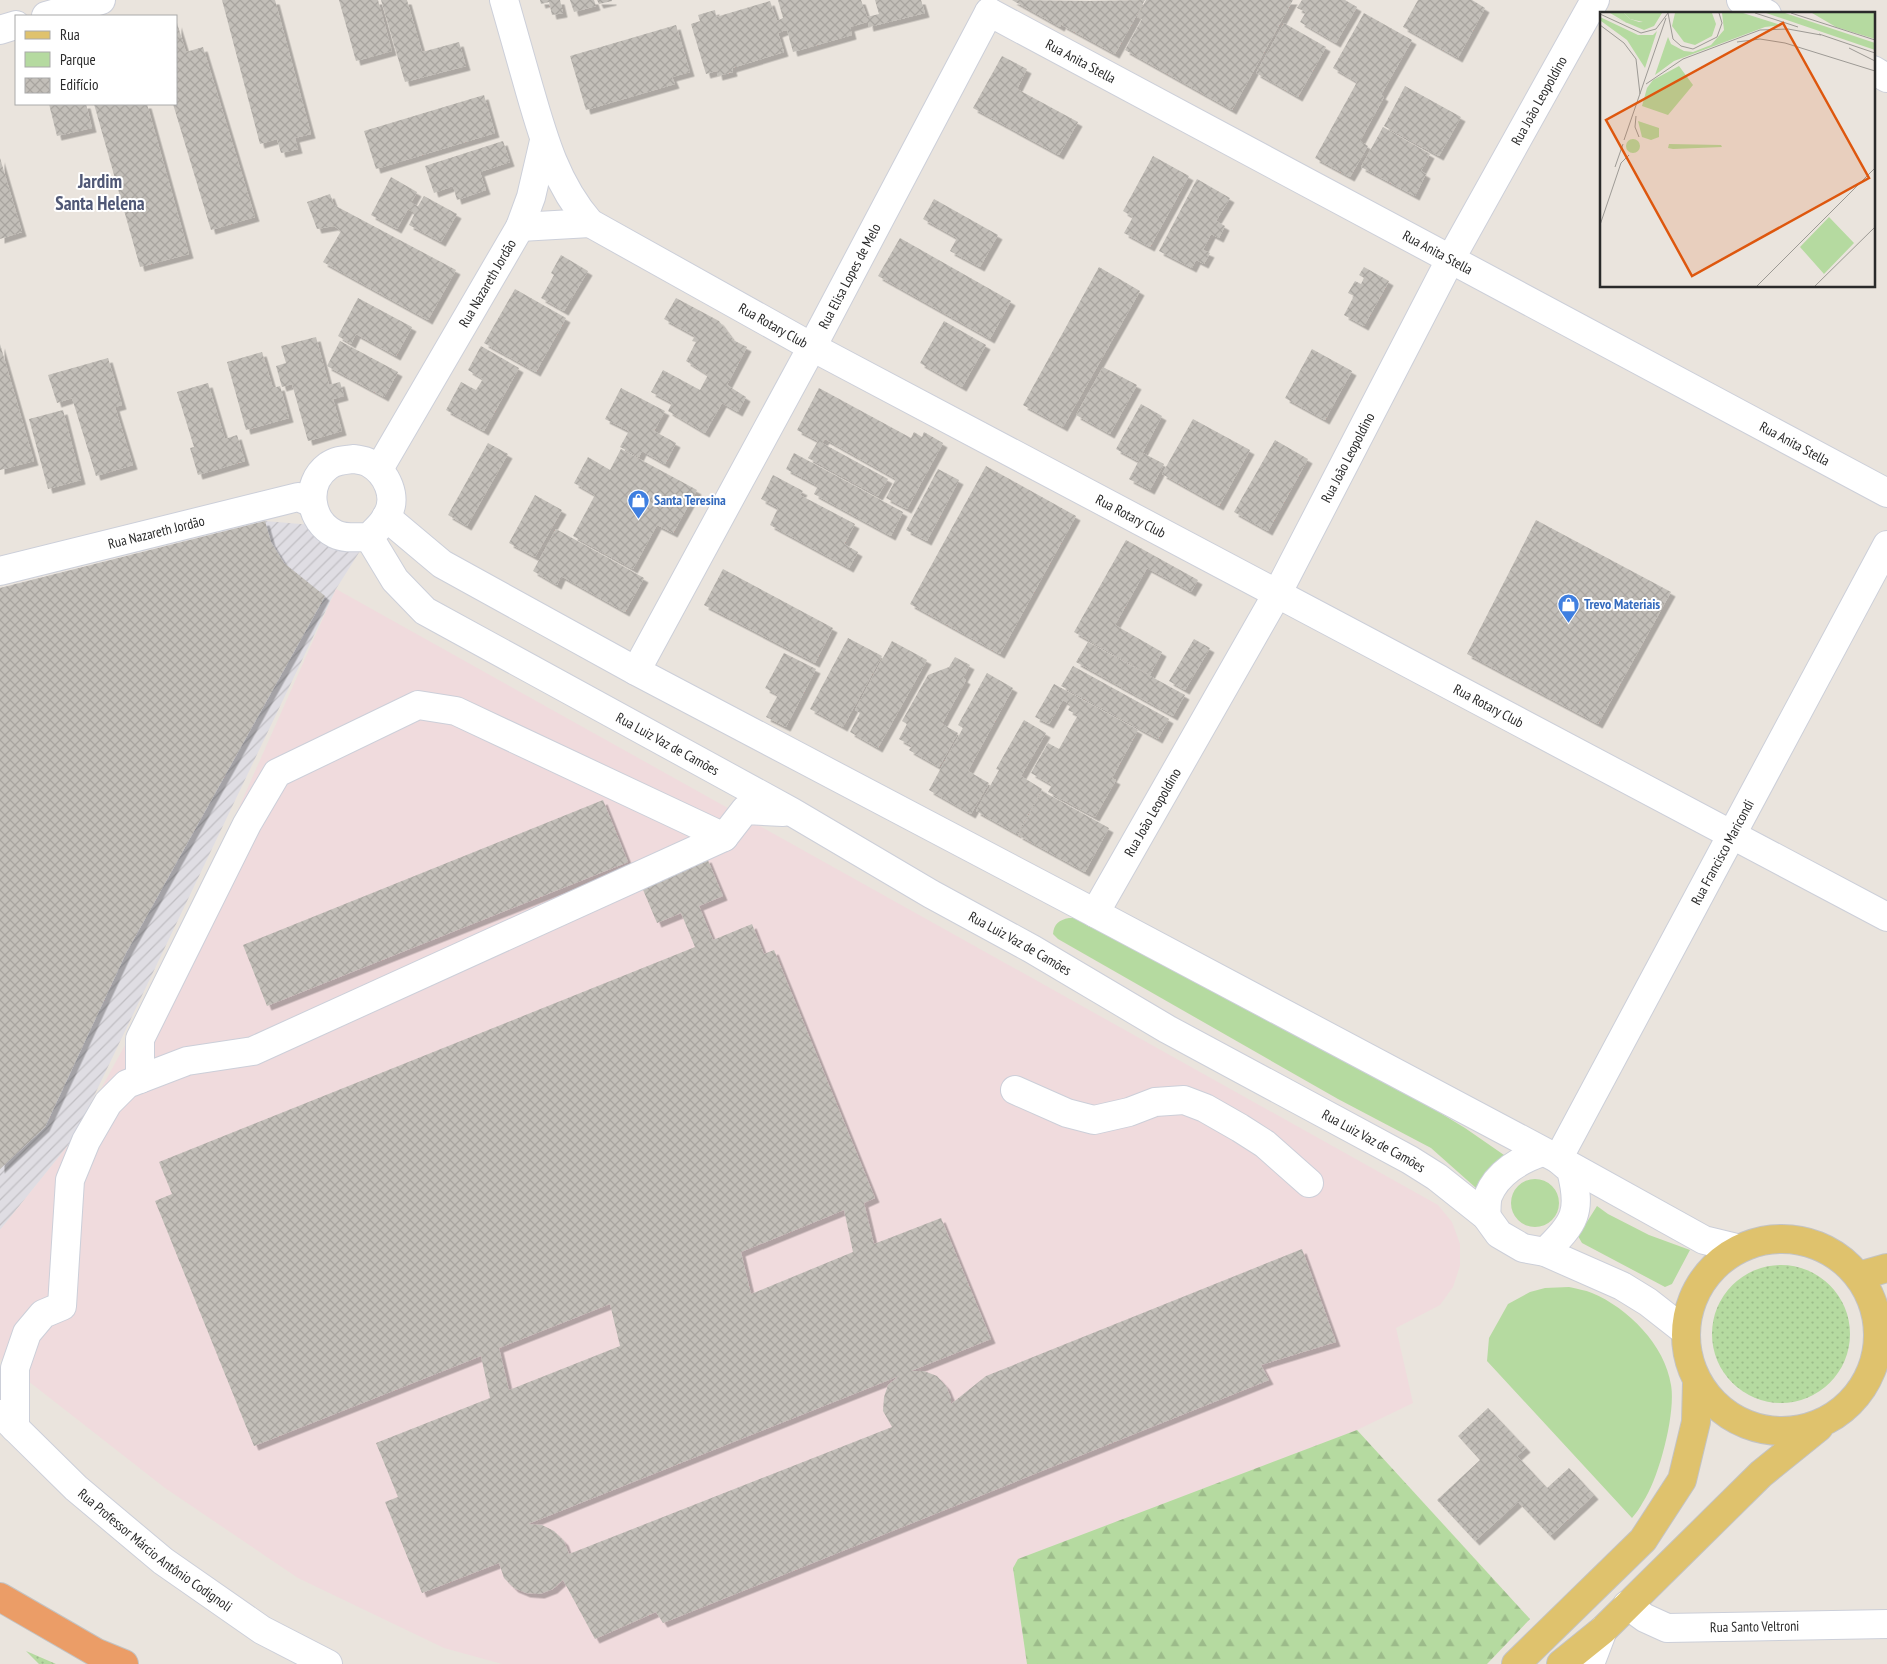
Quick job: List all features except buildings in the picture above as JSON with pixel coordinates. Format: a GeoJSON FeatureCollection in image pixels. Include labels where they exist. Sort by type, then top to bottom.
{"type":"FeatureCollection","features":[{"type":"Feature","properties":{"kind":"highway"},"geometry":{"type":"LineString","coordinates":[[0,1597],[97,1653],[124,1664]]}},
{"type":"Feature","properties":{"kind":"main road"},"geometry":{"type":"LineString","coordinates":[[1826,1421],[1798,1430],[1769,1431],[1740,1422],[1716,1405],[1697,1382],[1687,1357],[1685,1331],[1689,1306],[1700,1282],[1716,1263],[1737,1248],[1769,1239],[1803,1240],[1834,1253],[1859,1276],[1874,1306],[1879,1338],[1872,1371],[1855,1399]]}},
{"type":"Feature","properties":{"kind":"main road"},"geometry":{"type":"LineString","coordinates":[[1859,1276],[1887,1268]]}},
{"type":"Feature","properties":{"kind":"main road"},"geometry":{"type":"LineString","coordinates":[[1561,1664],[1603,1630],[1761,1474],[1826,1421],[1842,1412],[1887,1366]]}},
{"type":"Feature","properties":{"kind":"main road"},"geometry":{"type":"LineString","coordinates":[[1516,1664],[1643,1540],[1682,1480],[1696,1422],[1697,1382]]}},
{"type":"Feature","properties":{"kind":"street"},"geometry":{"type":"LineString","coordinates":[[49,15],[101,0]]}},
{"type":"Feature","properties":{"kind":"street","name":"Rua Rotary Club"},"geometry":{"type":"LineString","coordinates":[[504,0],[544,141],[565,188],[574,204],[590,223],[812,347],[1887,917]]}},
{"type":"Feature","properties":{"kind":"street","name":"Rua João Leopoldino"},"geometry":{"type":"LineString","coordinates":[[1095,913],[1277,594],[1450,260],[1595,0]]}},
{"type":"Feature","properties":{"kind":"street"},"geometry":{"type":"LineString","coordinates":[[1741,0],[1762,12]]}},
{"type":"Feature","properties":{"kind":"street","name":"Rua Anita Stella"},"geometry":{"type":"LineString","coordinates":[[987,6],[1450,260],[1887,493]]}},
{"type":"Feature","properties":{"kind":"street","name":"Rua Elisa Lopes de Melo"},"geometry":{"type":"LineString","coordinates":[[636,671],[812,347],[987,6]]}},
{"type":"Feature","properties":{"kind":"street"},"geometry":{"type":"LineString","coordinates":[[0,30],[15,25]]}},
{"type":"Feature","properties":{"kind":"street"},"geometry":{"type":"LineString","coordinates":[[1874,71],[1887,78]]}},
{"type":"Feature","properties":{"kind":"street","name":"Rua Nazareth Jordão"},"geometry":{"type":"LineString","coordinates":[[379,469],[520,228],[531,196],[544,141]]}},
{"type":"Feature","properties":{"kind":"street"},"geometry":{"type":"LineString","coordinates":[[520,228],[590,223]]}},
{"type":"Feature","properties":{"kind":"street"},"geometry":{"type":"LineString","coordinates":[[354,459],[367,462],[379,469],[387,481],[391,493],[391,507],[378,527],[350,538],[336,535],[324,527],[316,516],[312,503],[313,489],[318,476],[328,466],[340,460],[354,459]]}},
{"type":"Feature","properties":{"kind":"street","name":"Rua Nazareth Jordão"},"geometry":{"type":"LineString","coordinates":[[0,571],[298,497],[312,503]]}},
{"type":"Feature","properties":{"kind":"street"},"geometry":{"type":"LineString","coordinates":[[378,527],[636,671],[1550,1155],[1704,1240],[1737,1248]]}},
{"type":"Feature","properties":{"kind":"street","name":"Rua Luiz Vaz de Camões"},"geometry":{"type":"LineString","coordinates":[[378,527],[395,580],[425,611],[792,812],[931,894],[1032,949],[1167,1029],[1410,1160],[1436,1177],[1486,1216],[1499,1234],[1523,1248],[1545,1252],[1622,1286],[1648,1302],[1685,1331]]}},
{"type":"Feature","properties":{"kind":"street","name":"Rua Francisco Maricondi"},"geometry":{"type":"LineString","coordinates":[[1550,1155],[1730,835],[1887,545]]}},
{"type":"Feature","properties":{"kind":"street"},"geometry":{"type":"LineString","coordinates":[[140,1079],[140,1039],[247,824],[277,773],[418,706],[456,711],[724,837]]}},
{"type":"Feature","properties":{"kind":"street"},"geometry":{"type":"LineString","coordinates":[[7,1421],[15,1368],[27,1333],[43,1314],[62,1306],[70,1180],[86,1141],[108,1104],[127,1084],[187,1061],[253,1051],[724,837],[746,810],[792,812]]}},
{"type":"Feature","properties":{"kind":"street"},"geometry":{"type":"LineString","coordinates":[[1015,1090],[1042,1104],[1094,1120],[1129,1112],[1156,1102],[1184,1100],[1205,1108],[1240,1128],[1264,1144],[1309,1183]]}},
{"type":"Feature","properties":{"kind":"street"},"geometry":{"type":"LineString","coordinates":[[1486,1216],[1488,1197],[1497,1182],[1510,1167],[1526,1157],[1550,1155],[1572,1170],[1577,1206],[1571,1223],[1545,1252]]}},
{"type":"Feature","properties":{"kind":"street","name":"Rua Professor Márcio Antônio Codignoli"},"geometry":{"type":"LineString","coordinates":[[7,1421],[76,1488],[163,1561],[262,1630],[328,1664]]}},
{"type":"Feature","properties":{"kind":"street","name":"Rua Santo Veltroni"},"geometry":{"type":"LineString","coordinates":[[1627,1605],[1645,1618],[1667,1628],[1887,1624]]}},
{"type":"Feature","properties":{"kind":"street"},"geometry":{"type":"LineString","coordinates":[[1590,1664],[1603,1630]]}},
{"type":"Feature","properties":{"kind":"shaded area"},"geometry":{"type":"Polygon","coordinates":[[[265,521],[312,525],[360,551],[336,589],[74,1138],[0,1230],[0,588],[265,521]]]}},
{"type":"Feature","properties":{"kind":"shaded area"},"geometry":{"type":"Polygon","coordinates":[[[336,589],[1438,1205],[1452,1222],[1460,1244],[1460,1266],[1453,1287],[1440,1305],[1396,1328],[1413,1403],[1357,1430],[1018,1559],[1013,1568],[1027,1664],[502,1664],[444,1648],[298,1578],[165,1488],[0,1359],[0,1230],[74,1138],[169,965],[336,589]]]}},
{"type":"Feature","properties":{"kind":"green space"},"geometry":{"type":"Polygon","coordinates":[[[1075,918],[1414,1097],[1465,1128],[1504,1155],[1476,1188],[1431,1148],[1338,1099],[1058,939],[1053,934],[1056,925],[1060,921],[1075,918]]]}},
{"type":"Feature","properties":{"kind":"green space"},"geometry":{"type":"Polygon","coordinates":[[[1530,1179],[1540,1179],[1549,1183],[1555,1189],[1559,1203],[1555,1217],[1549,1223],[1540,1227],[1530,1227],[1521,1223],[1515,1217],[1511,1208],[1511,1198],[1515,1189],[1521,1183],[1530,1179]]]}},
{"type":"Feature","properties":{"kind":"green space"},"geometry":{"type":"Polygon","coordinates":[[[1597,1206],[1608,1214],[1649,1235],[1690,1250],[1672,1284],[1665,1287],[1582,1243],[1578,1236],[1597,1206]]]}},
{"type":"Feature","properties":{"kind":"green space"},"geometry":{"type":"Polygon","coordinates":[[[1781,1265],[1807,1271],[1830,1285],[1844,1308],[1850,1334],[1844,1360],[1830,1383],[1807,1397],[1781,1403],[1755,1397],[1732,1383],[1718,1360],[1712,1334],[1718,1308],[1732,1285],[1755,1271],[1781,1265]]]}},
{"type":"Feature","properties":{"kind":"green space"},"geometry":{"type":"Polygon","coordinates":[[[1569,1287],[1589,1292],[1605,1300],[1631,1318],[1653,1342],[1667,1370],[1672,1397],[1669,1428],[1665,1445],[1655,1478],[1641,1506],[1632,1518],[1487,1361],[1489,1338],[1508,1304],[1530,1292],[1545,1288],[1569,1287]]]}},
{"type":"Feature","properties":{"kind":"green space"},"geometry":{"type":"Polygon","coordinates":[[[1357,1430],[1530,1619],[1487,1664],[1027,1664],[1013,1568],[1018,1559],[1357,1430]]]}},
{"type":"Feature","properties":{"kind":"green space"},"geometry":{"type":"Polygon","coordinates":[[[26,1651],[56,1664],[39,1664],[26,1651]]]}},
{"type":"Feature","properties":{"kind":"place","name":"Santa Teresina"},"geometry":{"type":"Point","coordinates":[638,519]}},
{"type":"Feature","properties":{"kind":"place","name":"Trevo Materiais"},"geometry":{"type":"Point","coordinates":[1568,623]}},
{"type":"Feature","properties":{"kind":"district","name":"Jardim Santa Helena"},"geometry":{"type":"Point","coordinates":[100,192]}}]}
